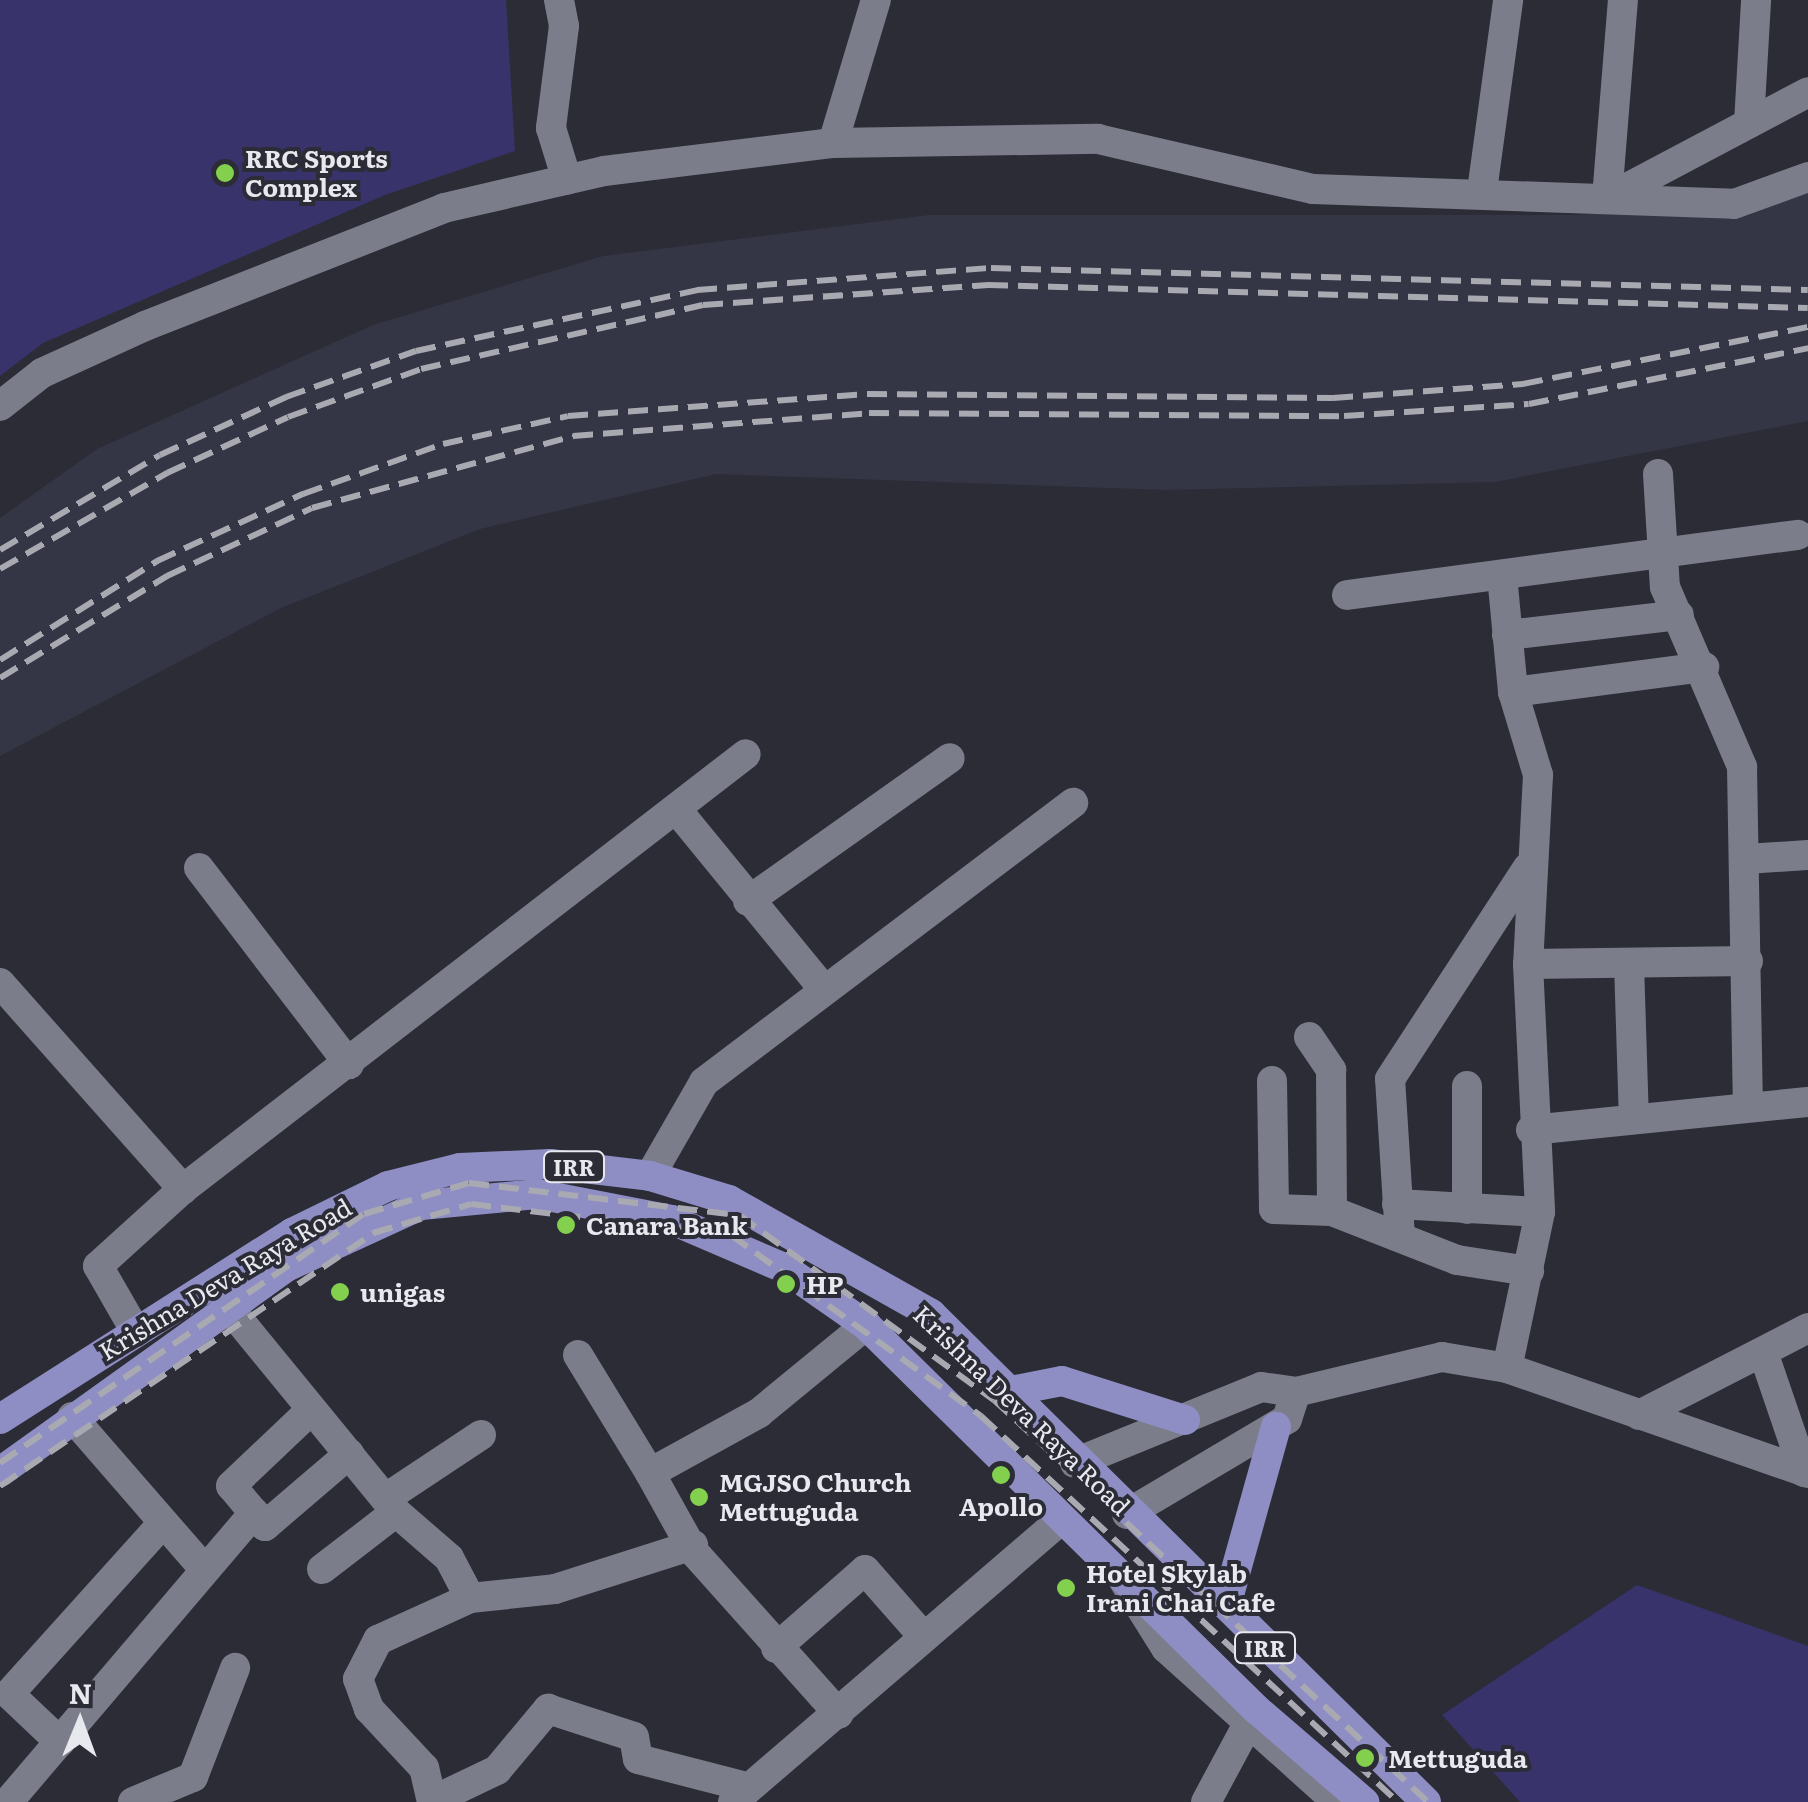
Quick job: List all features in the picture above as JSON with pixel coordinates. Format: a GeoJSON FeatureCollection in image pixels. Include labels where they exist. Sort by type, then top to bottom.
{"type":"FeatureCollection","features":[{"type":"Feature","properties":{"kind":"main road","name":"Krishna Deva Raya Road"},"geometry":{"type":"LineString","coordinates":[[0,1419],[292,1233],[388,1186],[460,1168],[550,1164],[650,1176],[729,1200],[863,1269],[931,1314],[1075,1463],[1227,1602],[1426,1802]]}},
{"type":"Feature","properties":{"kind":"main road","name":"Krishna Deva Raya Road"},"geometry":{"type":"LineString","coordinates":[[0,1472],[288,1266],[422,1205],[537,1194],[731,1241],[866,1325],[1123,1578],[1364,1802]]}},
{"type":"Feature","properties":{"kind":"main road"},"geometry":{"type":"LineString","coordinates":[[1006,1392],[1062,1380],[1184,1420]]}},
{"type":"Feature","properties":{"kind":"main road"},"geometry":{"type":"LineString","coordinates":[[1227,1602],[1276,1427]]}},
{"type":"Feature","properties":{"kind":"street"},"geometry":{"type":"LineString","coordinates":[[559,0],[564,26],[550,128],[568,180]]}},
{"type":"Feature","properties":{"kind":"street"},"geometry":{"type":"LineString","coordinates":[[833,143],[876,0]]}},
{"type":"Feature","properties":{"kind":"street"},"geometry":{"type":"LineString","coordinates":[[1482,191],[1508,0]]}},
{"type":"Feature","properties":{"kind":"street"},"geometry":{"type":"LineString","coordinates":[[1607,198],[1623,0]]}},
{"type":"Feature","properties":{"kind":"street"},"geometry":{"type":"LineString","coordinates":[[1748,124],[1756,0]]}},
{"type":"Feature","properties":{"kind":"street"},"geometry":{"type":"LineString","coordinates":[[1607,198],[1808,92]]}},
{"type":"Feature","properties":{"kind":"street"},"geometry":{"type":"LineString","coordinates":[[0,406],[42,373],[180,312],[444,208],[568,180],[833,143],[1098,139],[1313,189],[1482,191],[1734,204],[1808,177]]}},
{"type":"Feature","properties":{"kind":"street"},"geometry":{"type":"LineString","coordinates":[[1658,474],[1659,552],[1680,615],[1742,766],[1748,1107]]}},
{"type":"Feature","properties":{"kind":"street"},"geometry":{"type":"LineString","coordinates":[[1347,595],[1798,534]]}},
{"type":"Feature","properties":{"kind":"street"},"geometry":{"type":"LineString","coordinates":[[1502,576],[1513,692],[1538,775],[1529,866],[1528,964],[1531,1130],[1540,1212],[1507,1368]]}},
{"type":"Feature","properties":{"kind":"street"},"geometry":{"type":"LineString","coordinates":[[1507,635],[1680,615]]}},
{"type":"Feature","properties":{"kind":"street"},"geometry":{"type":"LineString","coordinates":[[1513,692],[1704,667]]}},
{"type":"Feature","properties":{"kind":"street"},"geometry":{"type":"LineString","coordinates":[[136,1332],[98,1266],[183,1189],[746,754]]}},
{"type":"Feature","properties":{"kind":"street"},"geometry":{"type":"LineString","coordinates":[[748,901],[950,758]]}},
{"type":"Feature","properties":{"kind":"street"},"geometry":{"type":"LineString","coordinates":[[650,1176],[704,1082],[822,987],[1073,803]]}},
{"type":"Feature","properties":{"kind":"street"},"geometry":{"type":"LineString","coordinates":[[678,810],[748,901],[822,987]]}},
{"type":"Feature","properties":{"kind":"street"},"geometry":{"type":"LineString","coordinates":[[1746,859],[1808,855]]}},
{"type":"Feature","properties":{"kind":"street"},"geometry":{"type":"LineString","coordinates":[[1400,1237],[1390,1079],[1529,866]]}},
{"type":"Feature","properties":{"kind":"street"},"geometry":{"type":"LineString","coordinates":[[199,868],[349,1064]]}},
{"type":"Feature","properties":{"kind":"street"},"geometry":{"type":"LineString","coordinates":[[1528,964],[1748,961]]}},
{"type":"Feature","properties":{"kind":"street"},"geometry":{"type":"LineString","coordinates":[[1629,963],[1634,1120]]}},
{"type":"Feature","properties":{"kind":"street"},"geometry":{"type":"LineString","coordinates":[[0,984],[183,1189]]}},
{"type":"Feature","properties":{"kind":"street"},"geometry":{"type":"LineString","coordinates":[[1309,1038],[1331,1070],[1332,1211]]}},
{"type":"Feature","properties":{"kind":"street"},"geometry":{"type":"LineString","coordinates":[[1272,1081],[1274,1209],[1332,1211],[1458,1260],[1530,1271]]}},
{"type":"Feature","properties":{"kind":"street"},"geometry":{"type":"LineString","coordinates":[[1467,1086],[1467,1210]]}},
{"type":"Feature","properties":{"kind":"street"},"geometry":{"type":"LineString","coordinates":[[1531,1130],[1808,1102]]}},
{"type":"Feature","properties":{"kind":"street"},"geometry":{"type":"LineString","coordinates":[[1397,1204],[1540,1212]]}},
{"type":"Feature","properties":{"kind":"street"},"geometry":{"type":"LineString","coordinates":[[229,1308],[391,1505],[449,1558],[470,1598]]}},
{"type":"Feature","properties":{"kind":"street"},"geometry":{"type":"LineString","coordinates":[[650,1473],[759,1413],[866,1325]]}},
{"type":"Feature","properties":{"kind":"street"},"geometry":{"type":"LineString","coordinates":[[1638,1415],[1808,1328]]}},
{"type":"Feature","properties":{"kind":"street"},"geometry":{"type":"LineString","coordinates":[[1763,1352],[1806,1472]]}},
{"type":"Feature","properties":{"kind":"street"},"geometry":{"type":"LineString","coordinates":[[578,1355],[693,1544],[776,1648],[839,1714]]}},
{"type":"Feature","properties":{"kind":"street"},"geometry":{"type":"LineString","coordinates":[[1075,1463],[1260,1388],[1296,1392],[1442,1357],[1507,1368],[1806,1472]]}},
{"type":"Feature","properties":{"kind":"street"},"geometry":{"type":"LineString","coordinates":[[1128,1514],[1276,1427],[1296,1392]]}},
{"type":"Feature","properties":{"kind":"street"},"geometry":{"type":"LineString","coordinates":[[310,1410],[230,1486],[266,1526],[349,1454]]}},
{"type":"Feature","properties":{"kind":"street"},"geometry":{"type":"LineString","coordinates":[[72,1417],[204,1569]]}},
{"type":"Feature","properties":{"kind":"street"},"geometry":{"type":"LineString","coordinates":[[322,1569],[391,1505],[481,1436]]}},
{"type":"Feature","properties":{"kind":"street"},"geometry":{"type":"LineString","coordinates":[[8,1802],[254,1513]]}},
{"type":"Feature","properties":{"kind":"street"},"geometry":{"type":"LineString","coordinates":[[693,1544],[556,1588],[470,1598],[378,1640],[358,1679],[369,1709],[424,1768],[432,1801],[497,1770],[548,1709],[634,1736],[638,1759],[740,1794],[839,1714],[923,1636],[1062,1519]]}},
{"type":"Feature","properties":{"kind":"street"},"geometry":{"type":"LineString","coordinates":[[60,1742],[9,1694],[162,1524]]}},
{"type":"Feature","properties":{"kind":"street"},"geometry":{"type":"LineString","coordinates":[[776,1648],[866,1570],[923,1636]]}},
{"type":"Feature","properties":{"kind":"street"},"geometry":{"type":"LineString","coordinates":[[1123,1578],[1166,1648],[1336,1802]]}},
{"type":"Feature","properties":{"kind":"street"},"geometry":{"type":"LineString","coordinates":[[133,1802],[192,1777],[235,1668]]}},
{"type":"Feature","properties":{"kind":"street"},"geometry":{"type":"LineString","coordinates":[[1206,1802],[1248,1724]]}},
{"type":"Feature","properties":{"kind":"shaded area","name":"RRC Sports Complex"},"geometry":{"type":"Polygon","coordinates":[[[0,0],[506,0],[515,151],[385,195],[43,343],[0,376],[0,0]]]}},
{"type":"Feature","properties":{"kind":"shaded area"},"geometry":{"type":"Polygon","coordinates":[[[1808,183],[1808,421],[1495,482],[1166,490],[716,474],[480,529],[281,608],[0,756],[0,518],[97,449],[373,325],[603,256],[929,215],[1571,215],[1734,207],[1808,183]]]}},
{"type":"Feature","properties":{"kind":"shaded area"},"geometry":{"type":"Polygon","coordinates":[[[1637,1585],[1808,1646],[1808,1802],[1520,1802],[1442,1715],[1637,1585]]]}},
{"type":"Feature","properties":{"kind":"railway"},"geometry":{"type":"LineString","coordinates":[[0,550],[160,455],[286,397],[416,351],[697,290],[991,268],[1808,290]]}},
{"type":"Feature","properties":{"kind":"railway"},"geometry":{"type":"LineString","coordinates":[[0,569],[167,473],[288,417],[421,369],[703,305],[988,285],[1808,308]]}},
{"type":"Feature","properties":{"kind":"railway"},"geometry":{"type":"LineString","coordinates":[[0,660],[157,561],[303,494],[443,444],[568,416],[867,394],[1333,398],[1523,384],[1808,327]]}},
{"type":"Feature","properties":{"kind":"railway"},"geometry":{"type":"LineString","coordinates":[[0,678],[167,576],[312,508],[573,436],[869,413],[1344,416],[1529,404],[1808,348]]}},
{"type":"Feature","properties":{"kind":"railway"},"geometry":{"type":"LineString","coordinates":[[0,1463],[364,1214],[469,1183],[739,1215],[994,1400],[1428,1802]]}},
{"type":"Feature","properties":{"kind":"railway"},"geometry":{"type":"LineString","coordinates":[[0,1486],[373,1233],[471,1204],[731,1235],[981,1416],[1398,1802]]}},
{"type":"Feature","properties":{"kind":"place","name":"RRC Sports Complex"},"geometry":{"type":"Point","coordinates":[225,173]}},
{"type":"Feature","properties":{"kind":"place","name":"Canara Bank"},"geometry":{"type":"Point","coordinates":[566,1225]}},
{"type":"Feature","properties":{"kind":"place","name":"HP"},"geometry":{"type":"Point","coordinates":[786,1284]}},
{"type":"Feature","properties":{"kind":"place","name":"unigas"},"geometry":{"type":"Point","coordinates":[340,1292]}},
{"type":"Feature","properties":{"kind":"place","name":"Apollo"},"geometry":{"type":"Point","coordinates":[1001,1475]}},
{"type":"Feature","properties":{"kind":"place","name":"MGJSO Church Mettuguda"},"geometry":{"type":"Point","coordinates":[699,1497]}},
{"type":"Feature","properties":{"kind":"place","name":"Hotel Skylab Irani Chai Cafe"},"geometry":{"type":"Point","coordinates":[1066,1588]}},
{"type":"Feature","properties":{"kind":"place","name":"Mettuguda"},"geometry":{"type":"Point","coordinates":[1365,1758]}}]}
